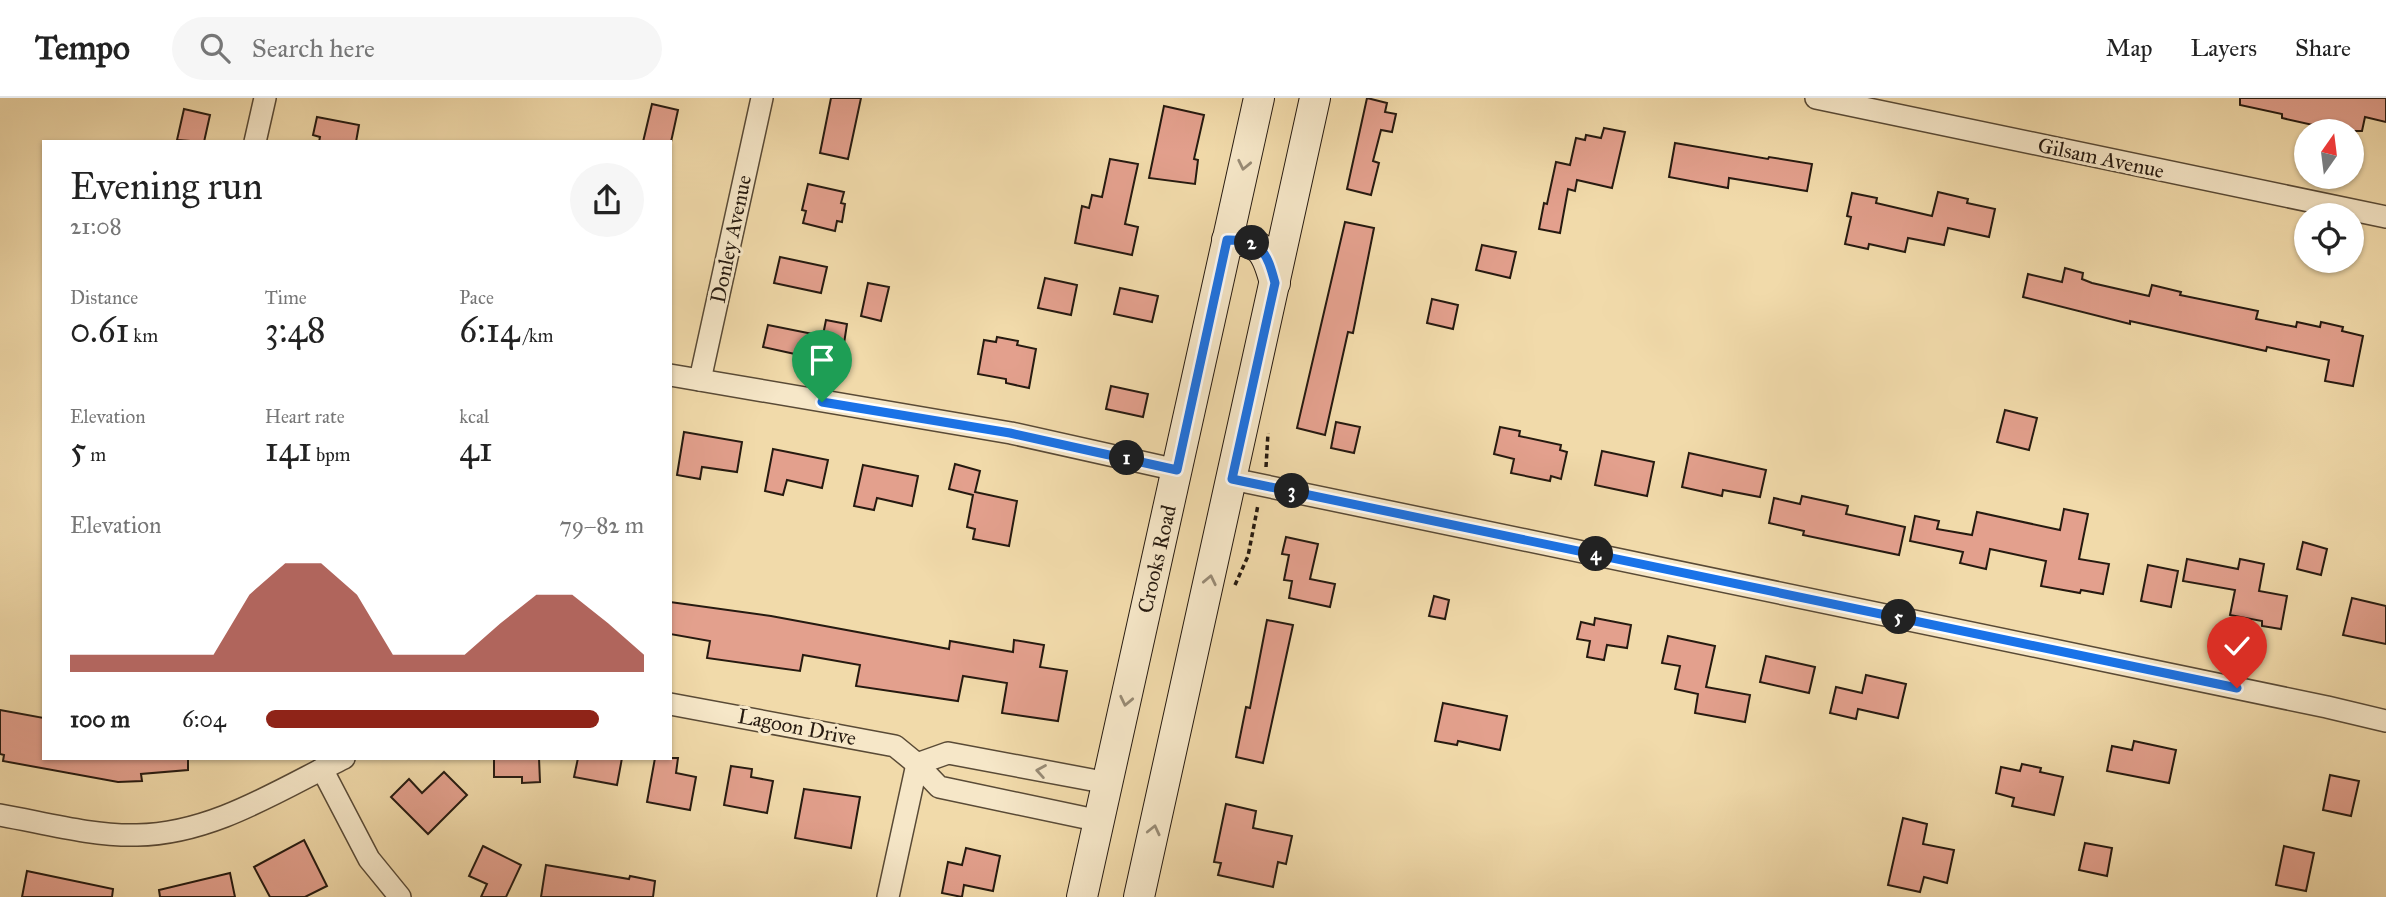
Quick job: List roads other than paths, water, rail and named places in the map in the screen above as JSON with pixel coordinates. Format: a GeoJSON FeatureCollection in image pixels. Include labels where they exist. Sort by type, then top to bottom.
{"type":"FeatureCollection","features":[{"type":"Feature","properties":{"kind":"main road","name":"Crooks Road"},"geometry":{"type":"LineString","coordinates":[[1082,897],[1259,98]]}},
{"type":"Feature","properties":{"kind":"main road"},"geometry":{"type":"LineString","coordinates":[[1139,897],[1315,98]]}},
{"type":"Feature","properties":{"kind":"main road"},"geometry":{"type":"LineString","coordinates":[[1227,240],[1249,242],[1259,247],[1269,258],[1275,283]]}},
{"type":"Feature","properties":{"kind":"street"},"geometry":{"type":"LineString","coordinates":[[255,140],[265,98]]}},
{"type":"Feature","properties":{"kind":"street","name":"Donley Avenue"},"geometry":{"type":"LineString","coordinates":[[700,380],[762,98]]}},
{"type":"Feature","properties":{"kind":"street","name":"Gilsam Avenue"},"geometry":{"type":"LineString","coordinates":[[1816,98],[2386,218]]}},
{"type":"Feature","properties":{"kind":"street"},"geometry":{"type":"LineString","coordinates":[[672,375],[1010,433],[1177,470]]}},
{"type":"Feature","properties":{"kind":"street"},"geometry":{"type":"LineString","coordinates":[[1232,479],[2386,721]]}},
{"type":"Feature","properties":{"kind":"street","name":"Lagoon Drive"},"geometry":{"type":"LineString","coordinates":[[672,704],[895,746],[918,764],[939,788],[1100,821]]}},
{"type":"Feature","properties":{"kind":"street"},"geometry":{"type":"LineString","coordinates":[[888,897],[918,764],[947,753],[1108,783]]}},
{"type":"Feature","properties":{"kind":"street"},"geometry":{"type":"LineString","coordinates":[[0,815],[114,835],[170,833],[204,825],[340,760]]}},
{"type":"Feature","properties":{"kind":"street"},"geometry":{"type":"LineString","coordinates":[[322,769],[369,859],[400,897]]}}]}
